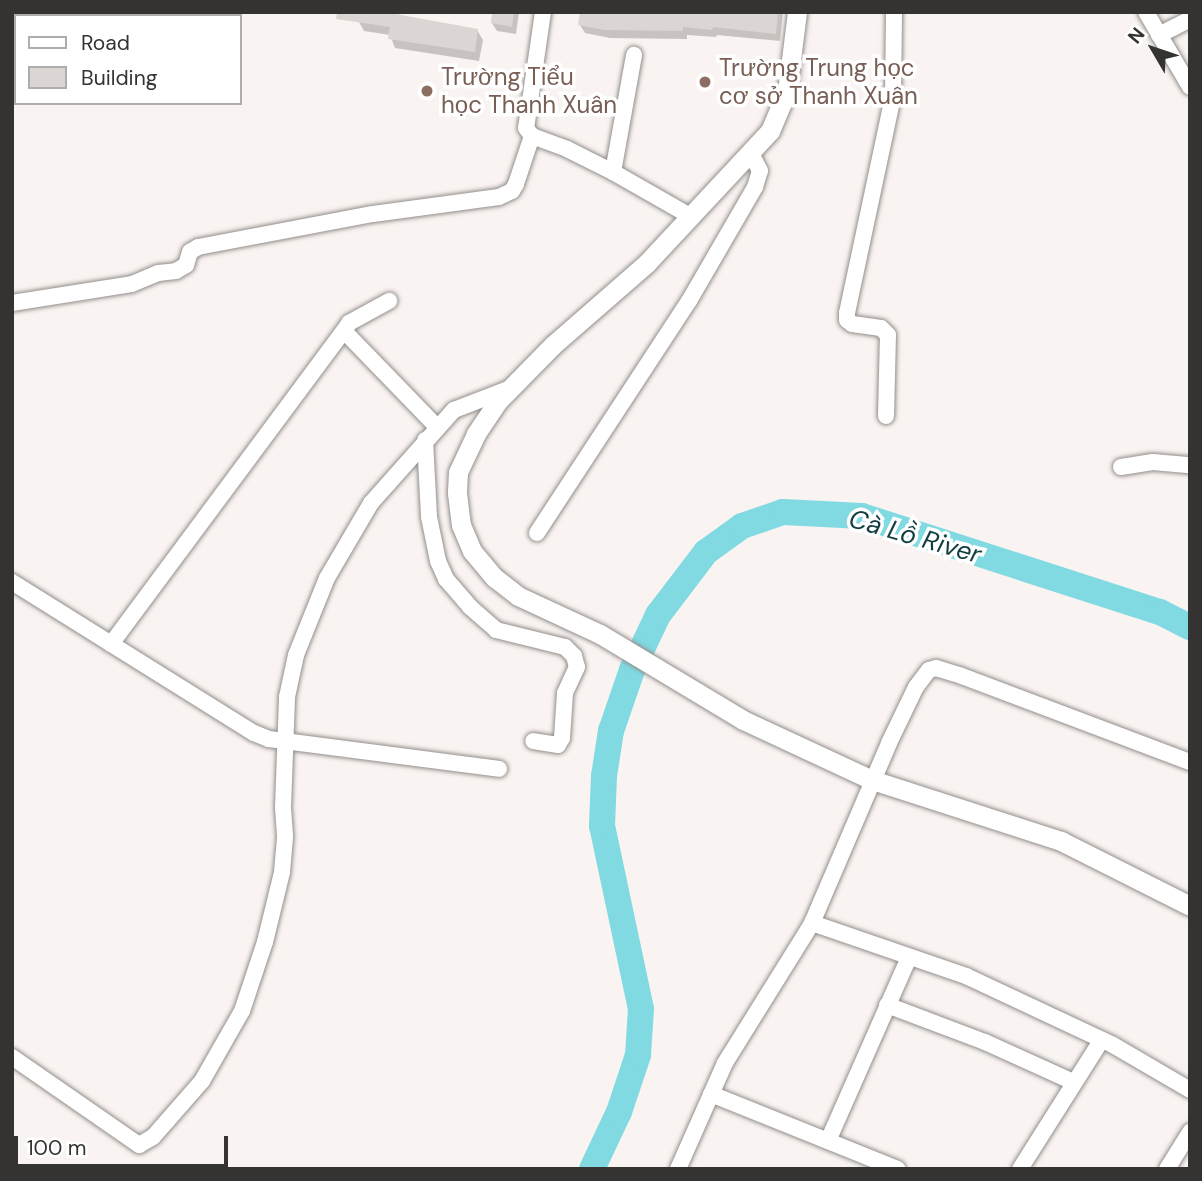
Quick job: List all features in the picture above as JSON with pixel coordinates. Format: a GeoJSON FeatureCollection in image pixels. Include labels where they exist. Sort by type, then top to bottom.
{"type":"FeatureCollection","features":[{"type":"Feature","properties":{"kind":"street"},"geometry":{"type":"LineString","coordinates":[[543,12],[526,128],[532,136],[613,172],[692,218]]}},
{"type":"Feature","properties":{"kind":"street"},"geometry":{"type":"LineString","coordinates":[[797,12],[787,91],[770,131],[648,263],[553,345],[498,401],[476,434],[458,472],[457,493],[461,525],[472,551],[518,596],[600,634],[743,720],[873,780],[1061,841],[1190,906]]}},
{"type":"Feature","properties":{"kind":"street"},"geometry":{"type":"LineString","coordinates":[[886,416],[888,335],[881,328],[852,324],[847,320],[847,313],[894,96],[894,12]]}},
{"type":"Feature","properties":{"kind":"street"},"geometry":{"type":"LineString","coordinates":[[1146,12],[1190,87]]}},
{"type":"Feature","properties":{"kind":"street"},"geometry":{"type":"LineString","coordinates":[[1159,35],[1190,19]]}},
{"type":"Feature","properties":{"kind":"street"},"geometry":{"type":"LineString","coordinates":[[613,172],[634,55]]}},
{"type":"Feature","properties":{"kind":"street"},"geometry":{"type":"LineString","coordinates":[[12,303],[132,285],[158,273],[176,271],[186,265],[191,252],[198,247],[373,215],[499,198],[512,191],[516,184],[532,136]]}},
{"type":"Feature","properties":{"kind":"street"},"geometry":{"type":"LineString","coordinates":[[537,533],[689,301],[755,187],[760,171],[751,153]]}},
{"type":"Feature","properties":{"kind":"street"},"geometry":{"type":"LineString","coordinates":[[111,644],[349,323],[389,301]]}},
{"type":"Feature","properties":{"kind":"street"},"geometry":{"type":"LineString","coordinates":[[344,331],[437,427]]}},
{"type":"Feature","properties":{"kind":"street"},"geometry":{"type":"LineString","coordinates":[[12,1057],[139,1145],[153,1137],[202,1081],[242,1011],[262,954],[282,872],[287,697],[296,655],[327,578],[372,503],[437,427],[454,410],[511,388]]}},
{"type":"Feature","properties":{"kind":"street"},"geometry":{"type":"LineString","coordinates":[[425,440],[429,517],[438,561],[446,579],[470,607],[496,630],[565,647],[574,656],[577,667],[565,693],[562,738],[558,745],[533,741]]}},
{"type":"Feature","properties":{"kind":"street"},"geometry":{"type":"LineString","coordinates":[[1121,467],[1153,462],[1190,465]]}},
{"type":"Feature","properties":{"kind":"street"},"geometry":{"type":"LineString","coordinates":[[12,582],[254,733],[269,739],[499,769]]}},
{"type":"Feature","properties":{"kind":"street"},"geometry":{"type":"LineString","coordinates":[[678,1169],[725,1063],[812,923],[916,687],[929,670],[936,668],[1190,762]]}},
{"type":"Feature","properties":{"kind":"street"},"geometry":{"type":"LineString","coordinates":[[812,923],[966,976],[1114,1045],[1190,1090]]}},
{"type":"Feature","properties":{"kind":"street"},"geometry":{"type":"LineString","coordinates":[[828,1141],[909,957]]}},
{"type":"Feature","properties":{"kind":"street"},"geometry":{"type":"LineString","coordinates":[[887,1005],[985,1042],[1073,1082]]}},
{"type":"Feature","properties":{"kind":"street"},"geometry":{"type":"LineString","coordinates":[[1020,1169],[1101,1041]]}},
{"type":"Feature","properties":{"kind":"street"},"geometry":{"type":"LineString","coordinates":[[711,1094],[898,1169]]}},
{"type":"Feature","properties":{"kind":"street"},"geometry":{"type":"LineString","coordinates":[[1167,1169],[1190,1132]]}},
{"type":"Feature","properties":{"kind":"building"},"geometry":{"type":"Polygon","coordinates":[[[337,12],[385,12],[478,29],[475,52],[388,39],[390,27],[336,19],[337,12]]]}},
{"type":"Feature","properties":{"kind":"building"},"geometry":{"type":"Polygon","coordinates":[[[492,12],[514,12],[512,27],[491,23],[492,12]]]}},
{"type":"Feature","properties":{"kind":"building"},"geometry":{"type":"Polygon","coordinates":[[[580,12],[778,12],[776,34],[713,27],[712,30],[683,27],[683,31],[604,30],[578,25],[580,12]]]}},
{"type":"Feature","properties":{"kind":"waterway","name":"Cà Lồ River"},"geometry":{"type":"LineString","coordinates":[[592,1169],[619,1112],[638,1055],[641,1009],[602,826],[604,776],[611,731],[632,670],[658,615],[706,552],[742,526],[783,512],[862,516],[1160,612],[1190,627]]}},
{"type":"Feature","properties":{"kind":"place","name":"Trường Trung học cơ sở Thanh Xuân"},"geometry":{"type":"Point","coordinates":[705,82]}},
{"type":"Feature","properties":{"kind":"place","name":"Trường Tiểu học Thanh Xuân"},"geometry":{"type":"Point","coordinates":[427,91]}}]}
